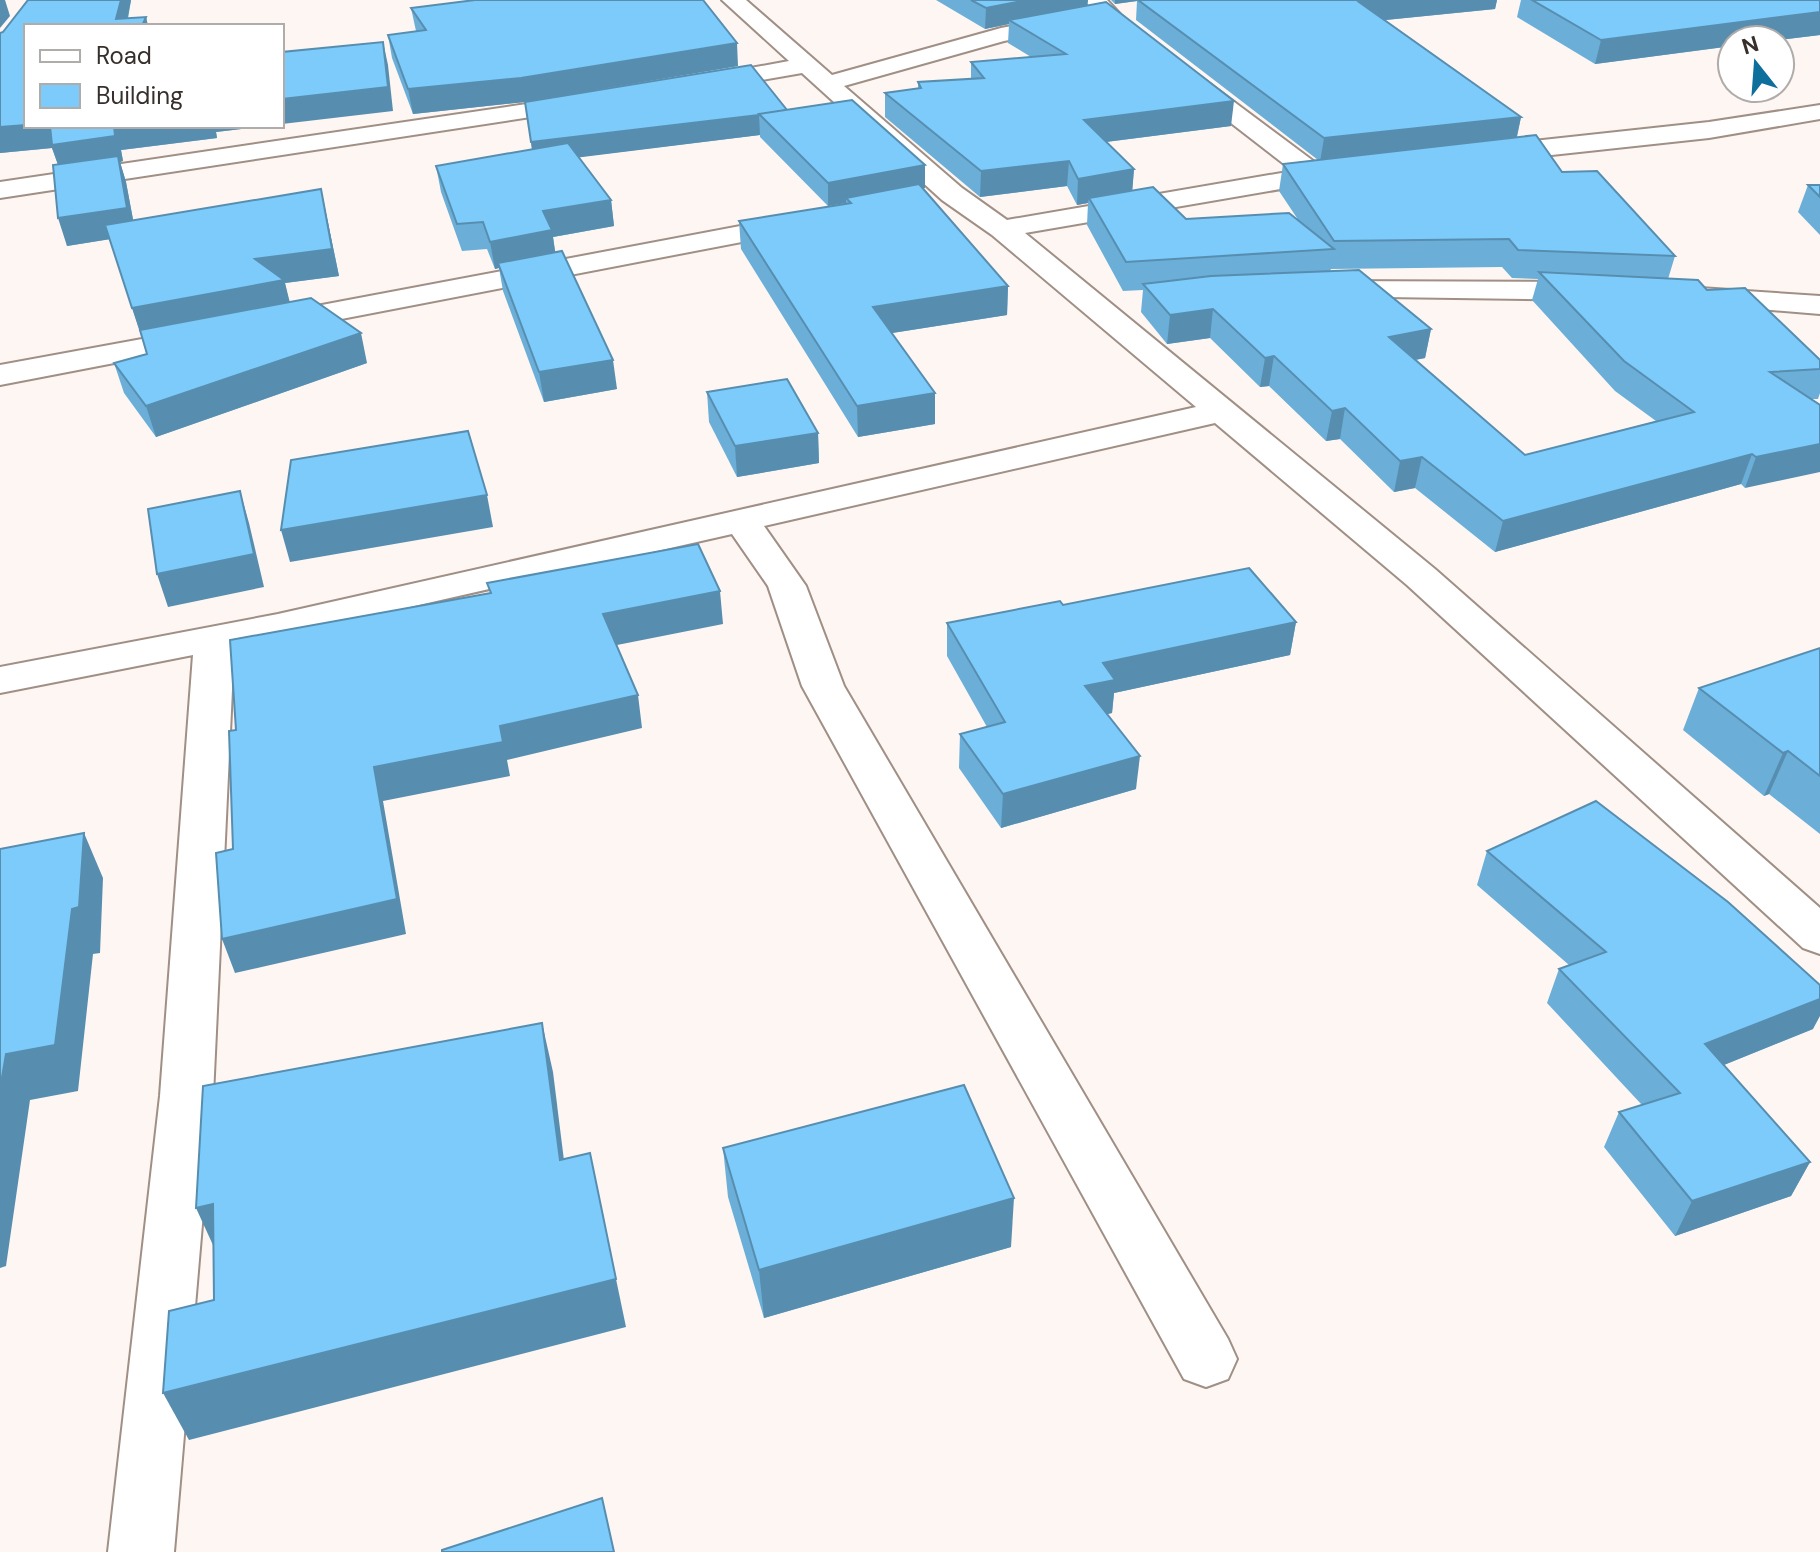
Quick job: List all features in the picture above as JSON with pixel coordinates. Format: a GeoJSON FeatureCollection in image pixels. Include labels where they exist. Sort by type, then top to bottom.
{"type":"FeatureCollection","features":[{"type":"Feature","properties":{"kind":"street"},"geometry":{"type":"LineString","coordinates":[[733,0],[818,74],[936,197],[1002,229],[1091,306],[1223,411],[1421,577],[1820,936]]}},
{"type":"Feature","properties":{"kind":"street"},"geometry":{"type":"LineString","coordinates":[[680,87],[818,74],[1001,35],[1116,15]]}},
{"type":"Feature","properties":{"kind":"street"},"geometry":{"type":"LineString","coordinates":[[1169,63],[1313,174]]}},
{"type":"Feature","properties":{"kind":"street"},"geometry":{"type":"LineString","coordinates":[[0,190],[604,99]]}},
{"type":"Feature","properties":{"kind":"street"},"geometry":{"type":"LineString","coordinates":[[1463,156],[1709,130],[1820,112]]}},
{"type":"Feature","properties":{"kind":"street"},"geometry":{"type":"LineString","coordinates":[[1002,229],[1313,174],[1358,169]]}},
{"type":"Feature","properties":{"kind":"street"},"geometry":{"type":"LineString","coordinates":[[0,375],[826,218]]}},
{"type":"Feature","properties":{"kind":"street"},"geometry":{"type":"LineString","coordinates":[[1299,291],[1631,293]]}},
{"type":"Feature","properties":{"kind":"street"},"geometry":{"type":"LineString","coordinates":[[1679,296],[1820,305]]}},
{"type":"Feature","properties":{"kind":"street"},"geometry":{"type":"LineString","coordinates":[[1091,306],[1134,301]]}},
{"type":"Feature","properties":{"kind":"street"},"geometry":{"type":"LineString","coordinates":[[0,680],[214,638],[1223,411]]}},
{"type":"Feature","properties":{"kind":"street"},"geometry":{"type":"LineString","coordinates":[[741,520],[787,586],[823,686],[1206,1359]]}},
{"type":"Feature","properties":{"kind":"street"},"geometry":{"type":"LineString","coordinates":[[141,1552],[165,1358],[206,811],[214,638]]}},
{"type":"Feature","properties":{"kind":"building"},"geometry":{"type":"Polygon","coordinates":[[[28,0],[121,0],[116,19],[146,17],[143,24],[24,24],[24,125],[0,127],[0,33],[28,0]]]}},
{"type":"Feature","properties":{"kind":"building"},"geometry":{"type":"Polygon","coordinates":[[[475,0],[703,0],[737,43],[521,78],[408,89],[388,35],[426,30],[411,8],[475,0]]]}},
{"type":"Feature","properties":{"kind":"building"},"geometry":{"type":"Polygon","coordinates":[[[971,0],[1027,0],[986,8],[971,0]]]}},
{"type":"Feature","properties":{"kind":"building"},"geometry":{"type":"Polygon","coordinates":[[[1138,0],[1383,0],[1359,2],[1521,117],[1324,138],[1138,0]]]}},
{"type":"Feature","properties":{"kind":"building"},"geometry":{"type":"Polygon","coordinates":[[[1532,0],[1820,0],[1820,12],[1601,40],[1532,0]]]}},
{"type":"Feature","properties":{"kind":"building"},"geometry":{"type":"Polygon","coordinates":[[[1106,2],[1234,101],[1084,120],[1134,169],[1078,179],[1069,161],[981,171],[885,93],[921,88],[918,82],[984,78],[971,62],[1066,54],[1009,20],[1106,2]]]}},
{"type":"Feature","properties":{"kind":"building"},"geometry":{"type":"Polygon","coordinates":[[[383,42],[388,87],[284,99],[284,52],[383,42]]]}},
{"type":"Feature","properties":{"kind":"building"},"geometry":{"type":"Polygon","coordinates":[[[751,65],[787,110],[531,142],[525,102],[751,65]]]}},
{"type":"Feature","properties":{"kind":"building"},"geometry":{"type":"Polygon","coordinates":[[[852,100],[925,165],[828,183],[759,114],[852,100]]]}},
{"type":"Feature","properties":{"kind":"building"},"geometry":{"type":"Polygon","coordinates":[[[50,128],[114,128],[115,136],[52,145],[50,128]]]}},
{"type":"Feature","properties":{"kind":"building"},"geometry":{"type":"Polygon","coordinates":[[[1536,135],[1562,172],[1597,171],[1675,256],[1518,250],[1509,239],[1334,241],[1283,164],[1536,135]]]}},
{"type":"Feature","properties":{"kind":"building"},"geometry":{"type":"Polygon","coordinates":[[[568,143],[611,200],[543,211],[552,230],[490,242],[483,222],[457,224],[436,166],[568,143]]]}},
{"type":"Feature","properties":{"kind":"building"},"geometry":{"type":"Polygon","coordinates":[[[118,156],[127,208],[58,218],[53,165],[118,156]]]}},
{"type":"Feature","properties":{"kind":"building"},"geometry":{"type":"Polygon","coordinates":[[[919,184],[1008,286],[873,307],[935,393],[857,406],[739,221],[851,203],[846,198],[919,184]]]}},
{"type":"Feature","properties":{"kind":"building"},"geometry":{"type":"Polygon","coordinates":[[[1808,185],[1820,185],[1820,197],[1808,185]]]}},
{"type":"Feature","properties":{"kind":"building"},"geometry":{"type":"Polygon","coordinates":[[[1153,187],[1186,219],[1289,213],[1334,249],[1126,262],[1089,198],[1153,187]]]}},
{"type":"Feature","properties":{"kind":"building"},"geometry":{"type":"Polygon","coordinates":[[[321,189],[332,249],[255,259],[284,280],[132,308],[105,225],[321,189]]]}},
{"type":"Feature","properties":{"kind":"building"},"geometry":{"type":"Polygon","coordinates":[[[562,251],[613,360],[539,372],[498,263],[562,251]]]}},
{"type":"Feature","properties":{"kind":"building"},"geometry":{"type":"Polygon","coordinates":[[[1359,270],[1431,329],[1389,337],[1525,455],[1694,412],[1624,361],[1539,272],[1698,280],[1707,290],[1745,288],[1820,360],[1820,369],[1770,372],[1820,405],[1820,444],[1756,457],[1752,454],[1503,521],[1422,457],[1400,461],[1345,408],[1332,411],[1274,356],[1265,358],[1213,309],[1170,315],[1143,284],[1211,276],[1359,270]]]}},
{"type":"Feature","properties":{"kind":"building"},"geometry":{"type":"Polygon","coordinates":[[[311,298],[361,333],[146,406],[114,363],[147,354],[140,330],[311,298]]]}},
{"type":"Feature","properties":{"kind":"building"},"geometry":{"type":"Polygon","coordinates":[[[787,379],[818,433],[735,446],[707,392],[787,379]]]}},
{"type":"Feature","properties":{"kind":"building"},"geometry":{"type":"Polygon","coordinates":[[[468,431],[487,495],[281,530],[291,460],[468,431]]]}},
{"type":"Feature","properties":{"kind":"building"},"geometry":{"type":"Polygon","coordinates":[[[240,491],[254,554],[157,574],[148,509],[240,491]]]}},
{"type":"Feature","properties":{"kind":"building"},"geometry":{"type":"Polygon","coordinates":[[[698,544],[720,591],[603,614],[638,695],[500,726],[503,742],[374,767],[397,899],[222,939],[216,853],[233,849],[229,731],[236,730],[230,640],[491,593],[487,583],[698,544]]]}},
{"type":"Feature","properties":{"kind":"building"},"geometry":{"type":"Polygon","coordinates":[[[1249,568],[1296,622],[1103,663],[1115,680],[1085,686],[1140,756],[1003,794],[960,734],[1005,722],[947,623],[1060,601],[1063,605],[1249,568]]]}},
{"type":"Feature","properties":{"kind":"building"},"geometry":{"type":"Polygon","coordinates":[[[1820,648],[1820,776],[1788,751],[1783,753],[1699,688],[1820,648]]]}},
{"type":"Feature","properties":{"kind":"building"},"geometry":{"type":"Polygon","coordinates":[[[1596,801],[1728,902],[1820,985],[1820,999],[1705,1044],[1810,1162],[1692,1201],[1619,1112],[1680,1093],[1559,969],[1606,952],[1487,851],[1596,801]]]}},
{"type":"Feature","properties":{"kind":"building"},"geometry":{"type":"Polygon","coordinates":[[[84,833],[79,907],[72,909],[55,1045],[6,1054],[0,1089],[0,849],[84,833]]]}},
{"type":"Feature","properties":{"kind":"building"},"geometry":{"type":"Polygon","coordinates":[[[542,1023],[560,1160],[590,1153],[616,1279],[163,1393],[169,1311],[214,1300],[213,1204],[196,1208],[203,1086],[542,1023]]]}},
{"type":"Feature","properties":{"kind":"building"},"geometry":{"type":"Polygon","coordinates":[[[964,1085],[1014,1198],[759,1270],[723,1148],[964,1085]]]}},
{"type":"Feature","properties":{"kind":"building"},"geometry":{"type":"Polygon","coordinates":[[[602,1498],[614,1552],[442,1552],[442,1550],[602,1498]]]}}]}
